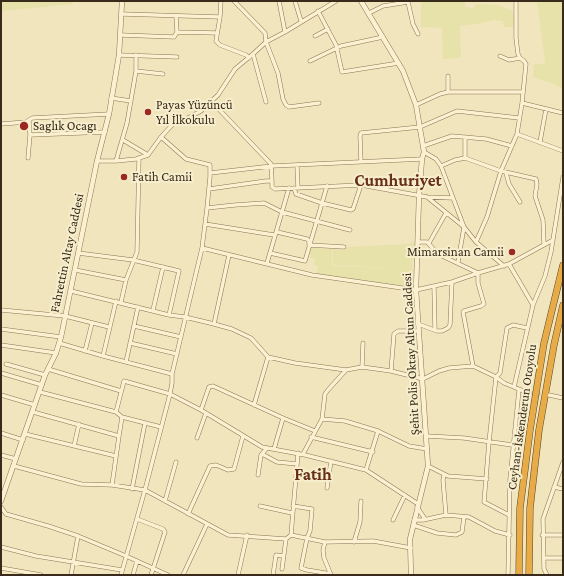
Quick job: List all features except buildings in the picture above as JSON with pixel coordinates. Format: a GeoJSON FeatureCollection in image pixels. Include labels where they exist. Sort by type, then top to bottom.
{"type":"FeatureCollection","features":[{"type":"Feature","properties":{"kind":"highway","name":"Ceyhan-İskenderun Otoyolu"},"geometry":{"type":"LineString","coordinates":[[519,575],[520,508],[530,430],[544,343],[563,265]]}},
{"type":"Feature","properties":{"kind":"highway","name":"Ceyhan-İskenderun Otoyolu"},"geometry":{"type":"LineString","coordinates":[[530,575],[530,508],[539,430],[554,345],[563,305]]}},
{"type":"Feature","properties":{"kind":"street","name":"Fahrettin Altay Caddesi"},"geometry":{"type":"LineString","coordinates":[[1,500],[48,369],[60,343],[97,161],[109,114],[119,55],[122,1]]}},
{"type":"Feature","properties":{"kind":"street"},"geometry":{"type":"LineString","coordinates":[[221,1],[216,41],[217,43],[246,55],[249,58]]}},
{"type":"Feature","properties":{"kind":"street"},"geometry":{"type":"LineString","coordinates":[[234,1],[265,33],[266,42],[278,73],[283,99],[286,105],[289,107],[319,103]]}},
{"type":"Feature","properties":{"kind":"street"},"geometry":{"type":"LineString","coordinates":[[279,1],[285,32]]}},
{"type":"Feature","properties":{"kind":"street"},"geometry":{"type":"LineString","coordinates":[[295,1],[301,21]]}},
{"type":"Feature","properties":{"kind":"street"},"geometry":{"type":"LineString","coordinates":[[325,1],[326,7]]}},
{"type":"Feature","properties":{"kind":"street"},"geometry":{"type":"LineString","coordinates":[[97,161],[116,161],[139,158],[148,155],[173,124],[201,111],[218,95],[235,69],[266,42],[336,1]]}},
{"type":"Feature","properties":{"kind":"street","name":"Şehit Polis Oktay Altun Caddesi"},"geometry":{"type":"LineString","coordinates":[[361,1],[400,63],[416,104],[424,152],[419,196],[416,290],[428,466],[410,539],[411,575]]}},
{"type":"Feature","properties":{"kind":"street"},"geometry":{"type":"LineString","coordinates":[[476,242],[487,217],[501,171],[517,134],[520,118],[526,64],[524,60],[520,58],[516,38],[516,1]]}},
{"type":"Feature","properties":{"kind":"street"},"geometry":{"type":"LineString","coordinates":[[369,13],[383,6],[408,2],[413,24],[418,34]]}},
{"type":"Feature","properties":{"kind":"street"},"geometry":{"type":"LineString","coordinates":[[318,11],[337,48],[342,72],[400,63]]}},
{"type":"Feature","properties":{"kind":"street"},"geometry":{"type":"LineString","coordinates":[[122,14],[220,17]]}},
{"type":"Feature","properties":{"kind":"street"},"geometry":{"type":"LineString","coordinates":[[121,35],[174,37],[177,32],[176,16]]}},
{"type":"Feature","properties":{"kind":"street"},"geometry":{"type":"LineString","coordinates":[[315,36],[328,29]]}},
{"type":"Feature","properties":{"kind":"street"},"geometry":{"type":"LineString","coordinates":[[177,32],[217,33]]}},
{"type":"Feature","properties":{"kind":"street"},"geometry":{"type":"LineString","coordinates":[[310,61],[337,48],[383,37]]}},
{"type":"Feature","properties":{"kind":"street"},"geometry":{"type":"LineString","coordinates":[[253,54],[266,102]]}},
{"type":"Feature","properties":{"kind":"street"},"geometry":{"type":"LineString","coordinates":[[119,55],[177,57]]}},
{"type":"Feature","properties":{"kind":"street"},"geometry":{"type":"LineString","coordinates":[[116,161],[127,123],[136,71],[136,55]]}},
{"type":"Feature","properties":{"kind":"street"},"geometry":{"type":"LineString","coordinates":[[500,56],[509,60],[520,58]]}},
{"type":"Feature","properties":{"kind":"street"},"geometry":{"type":"LineString","coordinates":[[136,71],[163,74]]}},
{"type":"Feature","properties":{"kind":"street"},"geometry":{"type":"LineString","coordinates":[[448,76],[448,92]]}},
{"type":"Feature","properties":{"kind":"street"},"geometry":{"type":"LineString","coordinates":[[416,104],[448,92],[524,92]]}},
{"type":"Feature","properties":{"kind":"street"},"geometry":{"type":"LineString","coordinates":[[111,98],[130,101]]}},
{"type":"Feature","properties":{"kind":"street"},"geometry":{"type":"LineString","coordinates":[[211,101],[272,166],[273,188],[360,185],[419,196],[453,198]]}},
{"type":"Feature","properties":{"kind":"street"},"geometry":{"type":"LineString","coordinates":[[522,103],[563,113]]}},
{"type":"Feature","properties":{"kind":"street"},"geometry":{"type":"LineString","coordinates":[[540,142],[546,109]]}},
{"type":"Feature","properties":{"kind":"street"},"geometry":{"type":"LineString","coordinates":[[361,162],[361,133],[420,127],[452,112],[460,111],[520,118]]}},
{"type":"Feature","properties":{"kind":"street"},"geometry":{"type":"LineString","coordinates":[[1,124],[29,121],[32,118],[109,114]]}},
{"type":"Feature","properties":{"kind":"street"},"geometry":{"type":"LineString","coordinates":[[28,158],[30,135],[29,121]]}},
{"type":"Feature","properties":{"kind":"street"},"geometry":{"type":"LineString","coordinates":[[30,135],[105,132]]}},
{"type":"Feature","properties":{"kind":"street"},"geometry":{"type":"LineString","coordinates":[[517,134],[563,151]]}},
{"type":"Feature","properties":{"kind":"street"},"geometry":{"type":"LineString","coordinates":[[423,146],[452,136],[486,139],[512,146]]}},
{"type":"Feature","properties":{"kind":"street"},"geometry":{"type":"LineString","coordinates":[[121,575],[170,394],[172,374],[202,248],[209,189],[210,165],[186,159],[161,137]]}},
{"type":"Feature","properties":{"kind":"street"},"geometry":{"type":"LineString","coordinates":[[465,137],[465,158]]}},
{"type":"Feature","properties":{"kind":"street"},"geometry":{"type":"LineString","coordinates":[[123,140],[148,155]]}},
{"type":"Feature","properties":{"kind":"street"},"geometry":{"type":"LineString","coordinates":[[424,152],[436,159],[441,166],[464,227],[458,262]]}},
{"type":"Feature","properties":{"kind":"street"},"geometry":{"type":"LineString","coordinates":[[121,302],[126,280],[137,252],[139,158]]}},
{"type":"Feature","properties":{"kind":"street"},"geometry":{"type":"LineString","coordinates":[[441,166],[455,160],[465,158],[506,173],[536,179],[537,184],[535,196],[543,220],[544,244]]}},
{"type":"Feature","properties":{"kind":"street"},"geometry":{"type":"LineString","coordinates":[[210,173],[272,166],[422,159]]}},
{"type":"Feature","properties":{"kind":"street"},"geometry":{"type":"LineString","coordinates":[[297,166],[296,194],[322,203],[352,210],[360,185]]}},
{"type":"Feature","properties":{"kind":"street"},"geometry":{"type":"LineString","coordinates":[[506,173],[509,184],[520,202]]}},
{"type":"Feature","properties":{"kind":"street"},"geometry":{"type":"LineString","coordinates":[[514,388],[533,305],[546,272],[554,240],[563,177]]}},
{"type":"Feature","properties":{"kind":"street"},"geometry":{"type":"LineString","coordinates":[[209,189],[272,181]]}},
{"type":"Feature","properties":{"kind":"street"},"geometry":{"type":"LineString","coordinates":[[270,253],[305,261],[327,186]]}},
{"type":"Feature","properties":{"kind":"street"},"geometry":{"type":"LineString","coordinates":[[267,263],[289,188]]}},
{"type":"Feature","properties":{"kind":"street"},"geometry":{"type":"LineString","coordinates":[[427,197],[464,227],[476,242],[504,266]]}},
{"type":"Feature","properties":{"kind":"street"},"geometry":{"type":"LineString","coordinates":[[207,208],[264,203],[282,212],[350,230]]}},
{"type":"Feature","properties":{"kind":"street"},"geometry":{"type":"LineString","coordinates":[[429,243],[446,213]]}},
{"type":"Feature","properties":{"kind":"street"},"geometry":{"type":"LineString","coordinates":[[205,224],[307,239],[309,241],[309,245]]}},
{"type":"Feature","properties":{"kind":"street"},"geometry":{"type":"LineString","coordinates":[[202,248],[312,275],[416,290],[434,287],[504,266],[554,240]]}},
{"type":"Feature","properties":{"kind":"street"},"geometry":{"type":"LineString","coordinates":[[418,242],[429,243],[438,254]]}},
{"type":"Feature","properties":{"kind":"street"},"geometry":{"type":"LineString","coordinates":[[309,245],[344,247]]}},
{"type":"Feature","properties":{"kind":"street"},"geometry":{"type":"LineString","coordinates":[[78,254],[133,260],[179,271],[169,315]]}},
{"type":"Feature","properties":{"kind":"street"},"geometry":{"type":"LineString","coordinates":[[417,256],[438,254],[458,262],[478,273]]}},
{"type":"Feature","properties":{"kind":"street"},"geometry":{"type":"LineString","coordinates":[[214,324],[229,255]]}},
{"type":"Feature","properties":{"kind":"street"},"geometry":{"type":"LineString","coordinates":[[509,264],[533,305]]}},
{"type":"Feature","properties":{"kind":"street"},"geometry":{"type":"LineString","coordinates":[[153,310],[163,267]]}},
{"type":"Feature","properties":{"kind":"street"},"geometry":{"type":"LineString","coordinates":[[75,270],[126,280]]}},
{"type":"Feature","properties":{"kind":"street"},"geometry":{"type":"LineString","coordinates":[[474,366],[463,312],[484,304],[478,284],[478,273]]}},
{"type":"Feature","properties":{"kind":"street"},"geometry":{"type":"LineString","coordinates":[[418,324],[442,331],[448,328],[450,324],[452,282]]}},
{"type":"Feature","properties":{"kind":"street"},"geometry":{"type":"LineString","coordinates":[[434,287],[435,330]]}},
{"type":"Feature","properties":{"kind":"street"},"geometry":{"type":"LineString","coordinates":[[71,291],[121,302],[169,315],[214,324],[250,338],[268,356],[295,363],[346,370],[362,367],[391,371],[423,379],[444,370],[474,366],[496,377],[504,383],[526,392]]}},
{"type":"Feature","properties":{"kind":"street"},"geometry":{"type":"LineString","coordinates":[[103,356],[116,301]]}},
{"type":"Feature","properties":{"kind":"street"},"geometry":{"type":"LineString","coordinates":[[126,362],[138,307]]}},
{"type":"Feature","properties":{"kind":"street"},"geometry":{"type":"LineString","coordinates":[[1,310],[65,316],[109,327]]}},
{"type":"Feature","properties":{"kind":"street"},"geometry":{"type":"LineString","coordinates":[[85,351],[92,323]]}},
{"type":"Feature","properties":{"kind":"street"},"geometry":{"type":"LineString","coordinates":[[509,515],[484,502],[489,442],[496,377],[500,373],[507,328],[512,325],[527,328]]}},
{"type":"Feature","properties":{"kind":"street"},"geometry":{"type":"LineString","coordinates":[[134,326],[181,337]]}},
{"type":"Feature","properties":{"kind":"street"},"geometry":{"type":"LineString","coordinates":[[1,329],[61,337]]}},
{"type":"Feature","properties":{"kind":"street"},"geometry":{"type":"LineString","coordinates":[[391,371],[394,334],[398,331],[418,332]]}},
{"type":"Feature","properties":{"kind":"street"},"geometry":{"type":"LineString","coordinates":[[60,343],[172,374]]}},
{"type":"Feature","properties":{"kind":"street"},"geometry":{"type":"LineString","coordinates":[[130,343],[177,354]]}},
{"type":"Feature","properties":{"kind":"street"},"geometry":{"type":"LineString","coordinates":[[362,367],[363,343]]}},
{"type":"Feature","properties":{"kind":"street"},"geometry":{"type":"LineString","coordinates":[[1,345],[56,353]]}},
{"type":"Feature","properties":{"kind":"street"},"geometry":{"type":"LineString","coordinates":[[254,405],[268,356]]}},
{"type":"Feature","properties":{"kind":"street"},"geometry":{"type":"LineString","coordinates":[[6,364],[46,375]]}},
{"type":"Feature","properties":{"kind":"street"},"geometry":{"type":"LineString","coordinates":[[48,369],[120,391]]}},
{"type":"Feature","properties":{"kind":"street"},"geometry":{"type":"LineString","coordinates":[[291,535],[297,464],[301,454],[322,419],[325,394],[346,370]]}},
{"type":"Feature","properties":{"kind":"street"},"geometry":{"type":"LineString","coordinates":[[1,373],[42,385]]}},
{"type":"Feature","properties":{"kind":"street"},"geometry":{"type":"LineString","coordinates":[[116,412],[120,391],[123,382],[125,381],[170,394],[201,410],[262,447],[301,454],[366,470],[418,505],[425,519]]}},
{"type":"Feature","properties":{"kind":"street"},"geometry":{"type":"LineString","coordinates":[[201,410],[209,387],[211,386],[315,431]]}},
{"type":"Feature","properties":{"kind":"street"},"geometry":{"type":"LineString","coordinates":[[508,575],[512,445],[519,390]]}},
{"type":"Feature","properties":{"kind":"street"},"geometry":{"type":"LineString","coordinates":[[40,392],[116,412],[122,416],[161,428]]}},
{"type":"Feature","properties":{"kind":"street"},"geometry":{"type":"LineString","coordinates":[[1,395],[35,405]]}},
{"type":"Feature","properties":{"kind":"street"},"geometry":{"type":"LineString","coordinates":[[549,395],[563,398]]}},
{"type":"Feature","properties":{"kind":"street"},"geometry":{"type":"LineString","coordinates":[[33,412],[119,436]]}},
{"type":"Feature","properties":{"kind":"street"},"geometry":{"type":"LineString","coordinates":[[197,438],[206,414]]}},
{"type":"Feature","properties":{"kind":"street"},"geometry":{"type":"LineString","coordinates":[[112,485],[122,416]]}},
{"type":"Feature","properties":{"kind":"street"},"geometry":{"type":"LineString","coordinates":[[274,449],[283,418]]}},
{"type":"Feature","properties":{"kind":"street"},"geometry":{"type":"LineString","coordinates":[[322,419],[346,421],[378,431],[409,446],[427,449]]}},
{"type":"Feature","properties":{"kind":"street"},"geometry":{"type":"LineString","coordinates":[[132,489],[144,423]]}},
{"type":"Feature","properties":{"kind":"street"},"geometry":{"type":"LineString","coordinates":[[74,446],[79,424]]}},
{"type":"Feature","properties":{"kind":"street"},"geometry":{"type":"LineString","coordinates":[[366,470],[373,452],[378,431]]}},
{"type":"Feature","properties":{"kind":"street"},"geometry":{"type":"LineString","coordinates":[[1,433],[23,440]]}},
{"type":"Feature","properties":{"kind":"street"},"geometry":{"type":"LineString","coordinates":[[25,434],[116,456]]}},
{"type":"Feature","properties":{"kind":"street"},"geometry":{"type":"LineString","coordinates":[[188,514],[210,466],[216,465],[228,470],[234,469],[243,436]]}},
{"type":"Feature","properties":{"kind":"street"},"geometry":{"type":"LineString","coordinates":[[426,436],[464,438],[512,445]]}},
{"type":"Feature","properties":{"kind":"street"},"geometry":{"type":"LineString","coordinates":[[312,437],[373,452]]}},
{"type":"Feature","properties":{"kind":"street"},"geometry":{"type":"LineString","coordinates":[[258,475],[262,454],[267,448]]}},
{"type":"Feature","properties":{"kind":"street"},"geometry":{"type":"LineString","coordinates":[[262,454],[277,462],[297,464]]}},
{"type":"Feature","properties":{"kind":"street"},"geometry":{"type":"LineString","coordinates":[[1,455],[16,459]]}},
{"type":"Feature","properties":{"kind":"street"},"geometry":{"type":"LineString","coordinates":[[327,488],[331,461]]}},
{"type":"Feature","properties":{"kind":"street"},"geometry":{"type":"LineString","coordinates":[[165,501],[176,462]]}},
{"type":"Feature","properties":{"kind":"street"},"geometry":{"type":"LineString","coordinates":[[547,575],[544,569],[542,523],[544,512],[561,472],[563,462]]}},
{"type":"Feature","properties":{"kind":"street"},"geometry":{"type":"LineString","coordinates":[[14,466],[81,484],[112,485],[145,490],[228,535],[286,538],[291,535],[325,542],[373,541],[411,548]]}},
{"type":"Feature","properties":{"kind":"street"},"geometry":{"type":"LineString","coordinates":[[428,466],[444,475],[487,479]]}},
{"type":"Feature","properties":{"kind":"street"},"geometry":{"type":"LineString","coordinates":[[444,475],[446,515]]}},
{"type":"Feature","properties":{"kind":"street"},"geometry":{"type":"LineString","coordinates":[[554,487],[563,489]]}},
{"type":"Feature","properties":{"kind":"street"},"geometry":{"type":"LineString","coordinates":[[394,520],[405,495]]}},
{"type":"Feature","properties":{"kind":"street"},"geometry":{"type":"LineString","coordinates":[[354,542],[360,522],[361,501]]}},
{"type":"Feature","properties":{"kind":"street"},"geometry":{"type":"LineString","coordinates":[[260,506],[292,513]]}},
{"type":"Feature","properties":{"kind":"street"},"geometry":{"type":"LineString","coordinates":[[293,506],[312,509],[310,531],[307,538],[301,568],[331,574]]}},
{"type":"Feature","properties":{"kind":"street"},"geometry":{"type":"LineString","coordinates":[[1,507],[6,514],[78,536],[168,575]]}},
{"type":"Feature","properties":{"kind":"street"},"geometry":{"type":"LineString","coordinates":[[414,522],[446,515],[464,517],[477,520],[495,531],[510,535]]}},
{"type":"Feature","properties":{"kind":"street"},"geometry":{"type":"LineString","coordinates":[[414,522],[437,533],[456,535],[462,532],[464,517]]}},
{"type":"Feature","properties":{"kind":"street"},"geometry":{"type":"LineString","coordinates":[[137,519],[163,529],[165,532],[152,568],[151,575]]}},
{"type":"Feature","properties":{"kind":"street"},"geometry":{"type":"LineString","coordinates":[[183,575],[207,524]]}},
{"type":"Feature","properties":{"kind":"street"},"geometry":{"type":"LineString","coordinates":[[542,535],[563,534]]}},
{"type":"Feature","properties":{"kind":"street"},"geometry":{"type":"LineString","coordinates":[[238,575],[247,535]]}},
{"type":"Feature","properties":{"kind":"street"},"geometry":{"type":"LineString","coordinates":[[71,575],[78,536]]}},
{"type":"Feature","properties":{"kind":"street"},"geometry":{"type":"LineString","coordinates":[[282,569],[286,538]]}},
{"type":"Feature","properties":{"kind":"street"},"geometry":{"type":"LineString","coordinates":[[325,542],[323,550],[324,558],[331,574]]}},
{"type":"Feature","properties":{"kind":"street"},"geometry":{"type":"LineString","coordinates":[[1,547],[36,556],[122,570]]}},
{"type":"Feature","properties":{"kind":"street"},"geometry":{"type":"LineString","coordinates":[[273,575],[276,555],[284,556]]}},
{"type":"Feature","properties":{"kind":"street"},"geometry":{"type":"LineString","coordinates":[[544,558],[563,558]]}},
{"type":"Feature","properties":{"kind":"street"},"geometry":{"type":"LineString","coordinates":[[133,575],[137,561]]}},
{"type":"Feature","properties":{"kind":"street"},"geometry":{"type":"LineString","coordinates":[[1,568],[38,575]]}},
{"type":"Feature","properties":{"kind":"shaded area"},"geometry":{"type":"Polygon","coordinates":[[[1,1],[73,1],[73,4],[1,11],[1,1]]]}},
{"type":"Feature","properties":{"kind":"shaded area"},"geometry":{"type":"Polygon","coordinates":[[[421,1],[465,1],[465,7],[474,8],[475,4],[498,5],[513,11],[514,27],[504,27],[503,21],[494,20],[460,26],[461,58],[443,59],[442,28],[421,27],[421,1]]]}},
{"type":"Feature","properties":{"kind":"shaded area"},"geometry":{"type":"Polygon","coordinates":[[[537,1],[563,1],[563,89],[554,84],[533,77],[534,64],[545,64],[537,1]]]}},
{"type":"Feature","properties":{"kind":"shaded area"},"geometry":{"type":"Polygon","coordinates":[[[414,241],[412,269],[333,265],[333,249],[344,250],[349,247],[408,244],[414,241]]]}},
{"type":"Feature","properties":{"kind":"shaded area"},"geometry":{"type":"Polygon","coordinates":[[[310,248],[332,249],[332,266],[413,269],[413,288],[317,274],[318,266],[314,265],[315,259],[310,257],[310,248]]]}},
{"type":"Feature","properties":{"kind":"tunnel"},"geometry":{"type":"LineString","coordinates":[[526,392],[546,395]]}},
{"type":"Feature","properties":{"kind":"place","name":"Payas Yüzüncü Yıl İlkokulu"},"geometry":{"type":"Point","coordinates":[148,112]}},
{"type":"Feature","properties":{"kind":"place","name":"Saglık Ocagı"},"geometry":{"type":"Point","coordinates":[24,126]}},
{"type":"Feature","properties":{"kind":"place","name":"Fatih Camii"},"geometry":{"type":"Point","coordinates":[124,177]}},
{"type":"Feature","properties":{"kind":"place","name":"Mimarsinan Camii"},"geometry":{"type":"Point","coordinates":[512,252]}},
{"type":"Feature","properties":{"kind":"district","name":"Cumhuriyet"},"geometry":{"type":"Point","coordinates":[398,181]}},
{"type":"Feature","properties":{"kind":"district","name":"Fatih"},"geometry":{"type":"Point","coordinates":[313,475]}}]}
